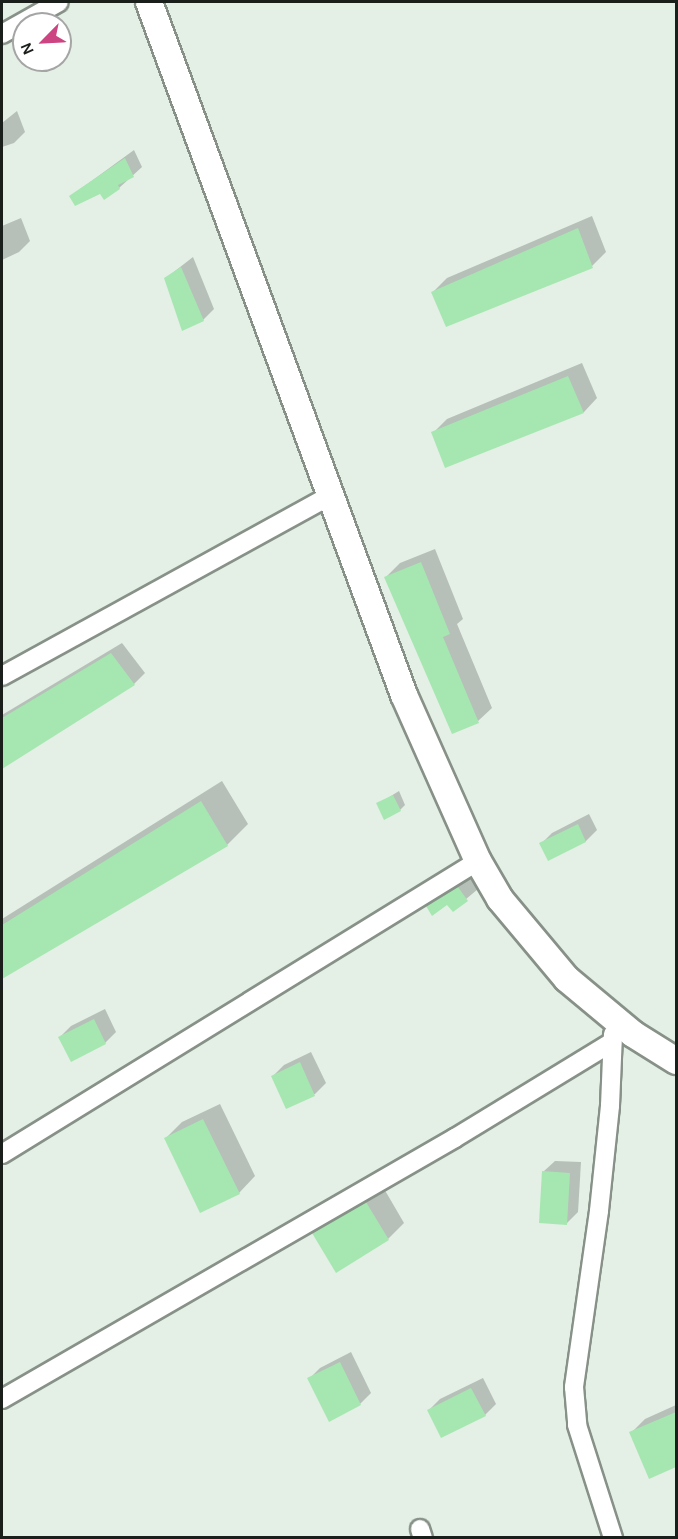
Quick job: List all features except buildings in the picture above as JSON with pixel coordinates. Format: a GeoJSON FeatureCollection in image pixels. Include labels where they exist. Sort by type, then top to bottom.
{"type":"FeatureCollection","features":[{"type":"Feature","properties":{"kind":"street"},"geometry":{"type":"LineString","coordinates":[[2,34],[59,2]]}},
{"type":"Feature","properties":{"kind":"street"},"geometry":{"type":"LineString","coordinates":[[149,2],[404,695],[478,861],[500,899],[534,943],[613,1031],[676,1061]]}},
{"type":"Feature","properties":{"kind":"street"},"geometry":{"type":"LineString","coordinates":[[2,676],[330,496]]}},
{"type":"Feature","properties":{"kind":"street"},"geometry":{"type":"LineString","coordinates":[[2,1154],[478,861]]}},
{"type":"Feature","properties":{"kind":"street"},"geometry":{"type":"LineString","coordinates":[[2,1399],[455,1137],[613,1031]]}},
{"type":"Feature","properties":{"kind":"street"},"geometry":{"type":"LineString","coordinates":[[613,1031],[610,1106],[601,1199],[574,1387],[577,1425],[613,1538]]}}]}
